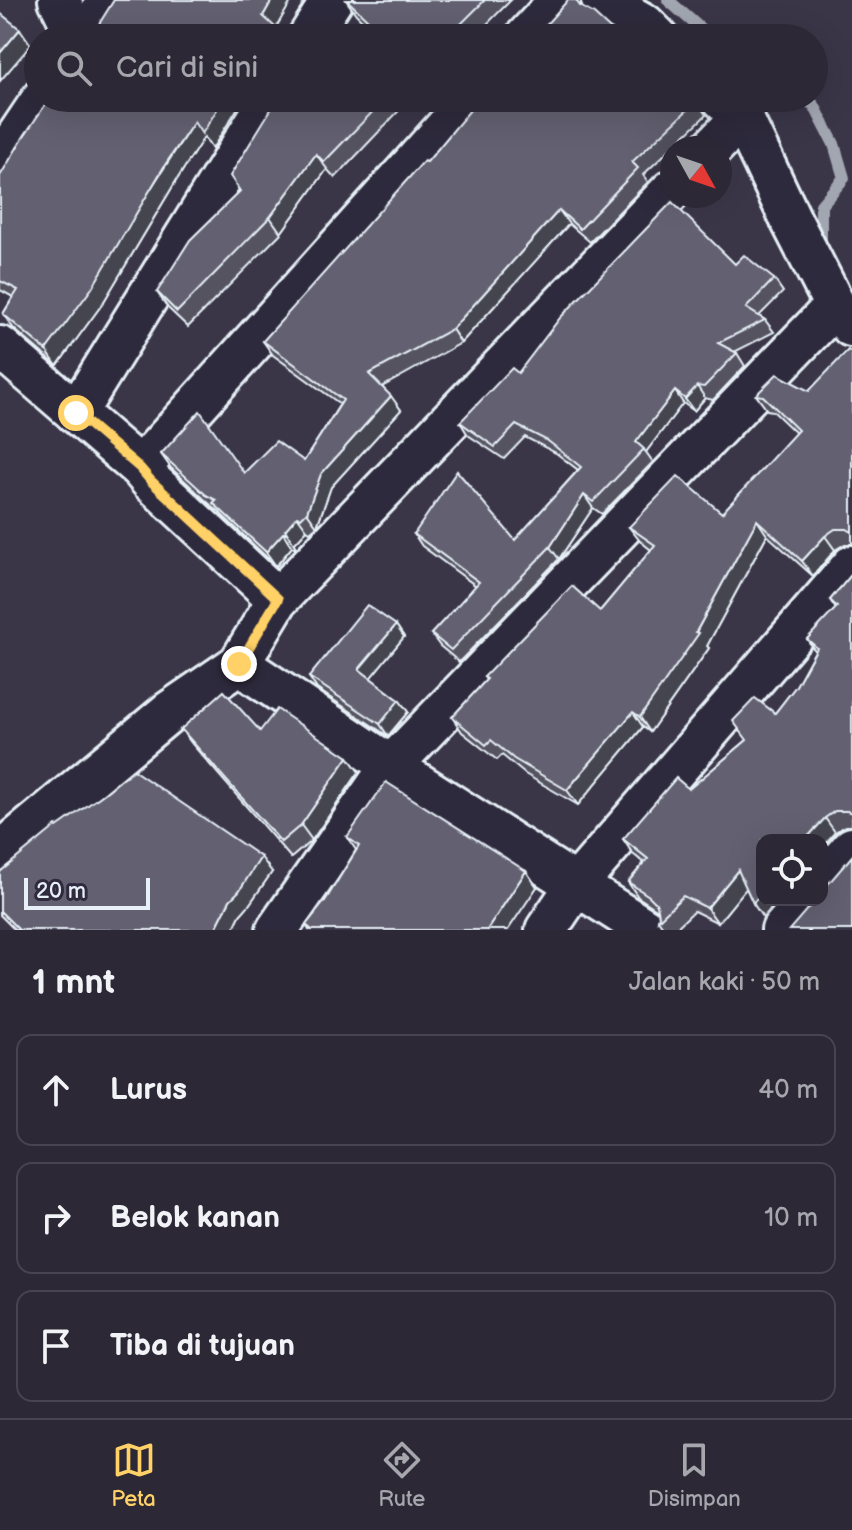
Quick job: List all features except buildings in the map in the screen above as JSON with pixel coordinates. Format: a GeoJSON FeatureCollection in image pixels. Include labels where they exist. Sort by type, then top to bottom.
{"type":"FeatureCollection","features":[{"type":"Feature","properties":{"kind":"street"},"geometry":{"type":"LineString","coordinates":[[59,0],[73,24]]}},
{"type":"Feature","properties":{"kind":"street"},"geometry":{"type":"LineString","coordinates":[[91,24],[109,0]]}},
{"type":"Feature","properties":{"kind":"street"},"geometry":{"type":"LineString","coordinates":[[317,24],[332,0]]}},
{"type":"Feature","properties":{"kind":"street"},"geometry":{"type":"LineString","coordinates":[[538,24],[560,0]]}},
{"type":"Feature","properties":{"kind":"street"},"geometry":{"type":"LineString","coordinates":[[602,0],[644,24]]}},
{"type":"Feature","properties":{"kind":"street"},"geometry":{"type":"LineString","coordinates":[[0,162],[34,112]]}},
{"type":"Feature","properties":{"kind":"street"},"geometry":{"type":"LineString","coordinates":[[76,413],[262,112]]}},
{"type":"Feature","properties":{"kind":"street"},"geometry":{"type":"LineString","coordinates":[[140,468],[459,112]]}},
{"type":"Feature","properties":{"kind":"street"},"geometry":{"type":"LineString","coordinates":[[718,136],[730,112]]}},
{"type":"Feature","properties":{"kind":"street"},"geometry":{"type":"LineString","coordinates":[[277,930],[391,766],[843,317],[735,112]]}},
{"type":"Feature","properties":{"kind":"street"},"geometry":{"type":"LineString","coordinates":[[0,853],[169,712],[239,664],[278,599],[660,202]]}},
{"type":"Feature","properties":{"kind":"street"},"geometry":{"type":"LineString","coordinates":[[0,347],[140,468],[278,599]]}},
{"type":"Feature","properties":{"kind":"street"},"geometry":{"type":"LineString","coordinates":[[546,930],[577,884],[852,566]]}},
{"type":"Feature","properties":{"kind":"street"},"geometry":{"type":"LineString","coordinates":[[239,664],[391,766],[647,930]]}},
{"type":"Feature","properties":{"kind":"street"},"geometry":{"type":"LineString","coordinates":[[828,876],[852,848]]}},
{"type":"Feature","properties":{"kind":"street"},"geometry":{"type":"LineString","coordinates":[[782,930],[803,906]]}},
{"type":"Feature","properties":{"kind":"waterway"},"geometry":{"type":"LineString","coordinates":[[668,0],[695,24]]}},
{"type":"Feature","properties":{"kind":"waterway"},"geometry":{"type":"LineString","coordinates":[[818,112],[834,144],[844,178],[821,205],[823,247]]}},
{"type":"Feature","properties":{"kind":"route"},"geometry":{"type":"LineString","coordinates":[[76,413],[140,468],[278,599],[239,664]]}}]}
